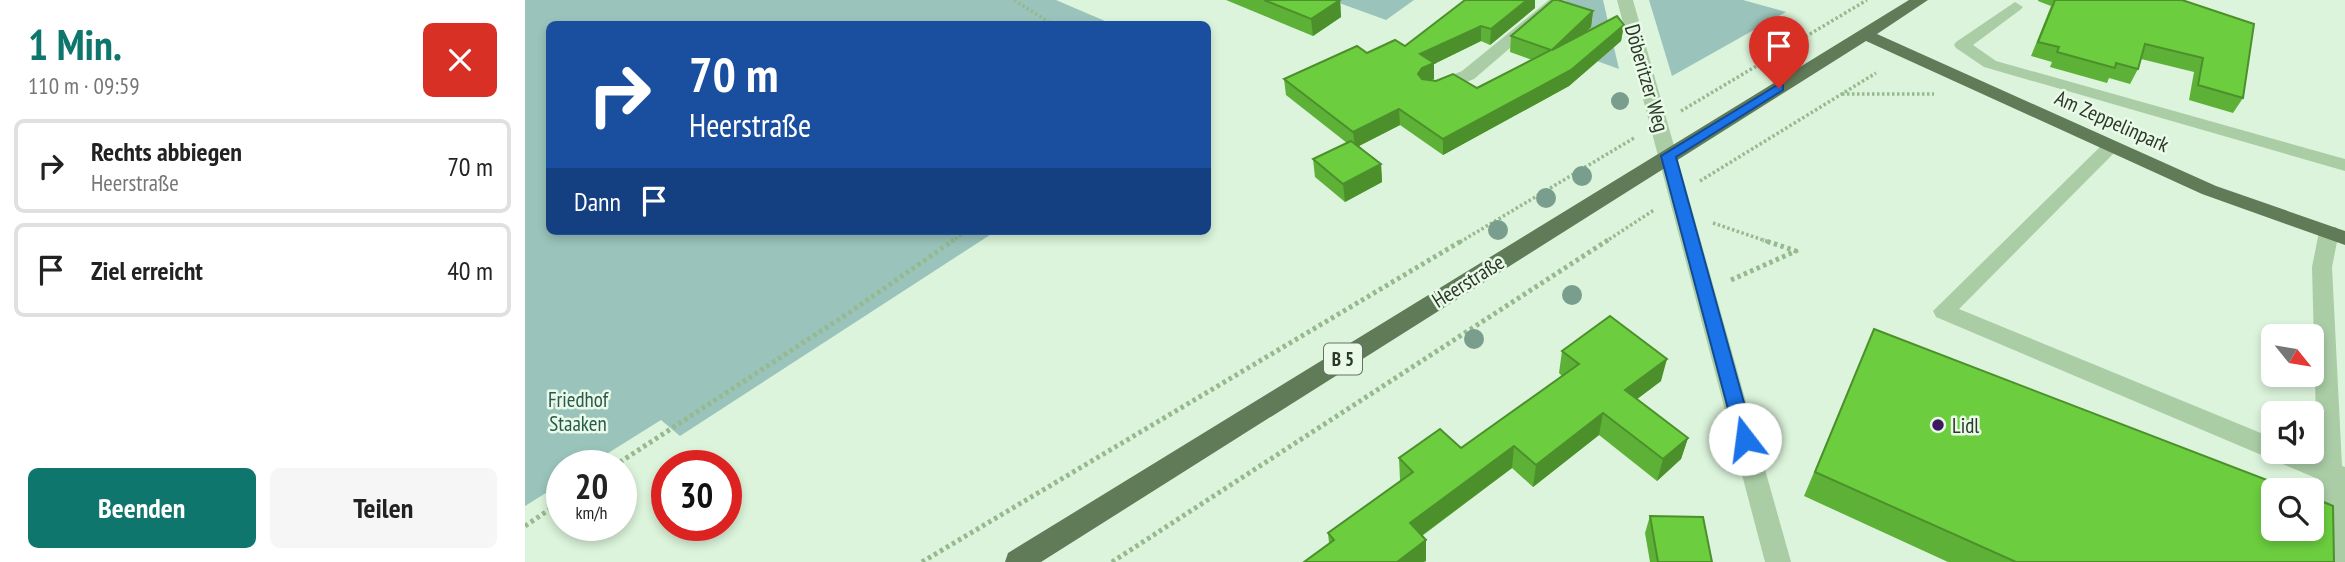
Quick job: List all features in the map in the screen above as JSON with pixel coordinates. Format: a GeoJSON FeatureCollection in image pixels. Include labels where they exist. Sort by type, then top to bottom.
{"type":"FeatureCollection","features":[{"type":"Feature","properties":{"kind":"main road","name":"Heerstraße"},"geometry":{"type":"LineString","coordinates":[[1018,562],[1920,0]]}},
{"type":"Feature","properties":{"kind":"main road","name":"Am Zeppelinpark"},"geometry":{"type":"LineString","coordinates":[[1865,34],[2209,190],[2337,235]]}},
{"type":"Feature","properties":{"kind":"street"},"geometry":{"type":"LineString","coordinates":[[1430,90],[1468,75],[1558,0]]}},
{"type":"Feature","properties":{"kind":"street","name":"Döberitzer Weg"},"geometry":{"type":"LineString","coordinates":[[1625,0],[1778,562]]}},
{"type":"Feature","properties":{"kind":"street"},"geometry":{"type":"LineString","coordinates":[[2015,7],[1962,45],[1990,64],[2345,164]]}},
{"type":"Feature","properties":{"kind":"street"},"geometry":{"type":"LineString","coordinates":[[2111,146],[1944,311],[2261,444]]}},
{"type":"Feature","properties":{"kind":"street"},"geometry":{"type":"LineString","coordinates":[[2333,562],[2338,475],[2322,267],[2337,235]]}},
{"type":"Feature","properties":{"kind":"street"},"geometry":{"type":"LineString","coordinates":[[2310,464],[2338,475]]}},
{"type":"Feature","properties":{"kind":"path"},"geometry":{"type":"LineString","coordinates":[[1014,0],[1047,21]]}},
{"type":"Feature","properties":{"kind":"path"},"geometry":{"type":"LineString","coordinates":[[922,562],[1867,0]]}},
{"type":"Feature","properties":{"kind":"path"},"geometry":{"type":"LineString","coordinates":[[1112,562],[1682,203],[1876,73]]}},
{"type":"Feature","properties":{"kind":"path"},"geometry":{"type":"LineString","coordinates":[[1841,94],[1945,94]]}},
{"type":"Feature","properties":{"kind":"path"},"geometry":{"type":"LineString","coordinates":[[1682,203],[1796,251],[1706,291]]}},
{"type":"Feature","properties":{"kind":"path"},"geometry":{"type":"LineString","coordinates":[[637,451],[850,312],[961,235]]}},
{"type":"Feature","properties":{"kind":"path"},"geometry":{"type":"LineString","coordinates":[[525,526],[546,512]]}},
{"type":"Feature","properties":{"kind":"green space","name":"Friedhof Staaken"},"geometry":{"type":"Polygon","coordinates":[[[525,0],[1056,0],[1105,21],[546,21],[546,235],[990,235],[680,436],[661,420],[613,450],[546,450],[546,493],[525,506],[525,0]]]}},
{"type":"Feature","properties":{"kind":"green space"},"geometry":{"type":"Polygon","coordinates":[[[1331,0],[1414,0],[1386,20],[1331,0]]]}},
{"type":"Feature","properties":{"kind":"green space"},"geometry":{"type":"Polygon","coordinates":[[[1566,0],[1603,0],[1619,69],[1525,35],[1566,0]]]}},
{"type":"Feature","properties":{"kind":"green space"},"geometry":{"type":"Polygon","coordinates":[[[1649,0],[1743,0],[1786,12],[1672,76],[1649,0]]]}},
{"type":"Feature","properties":{"kind":"building"},"geometry":{"type":"Polygon","coordinates":[[[1264,0],[1340,0],[1311,19],[1264,0]]]}},
{"type":"Feature","properties":{"kind":"building"},"geometry":{"type":"Polygon","coordinates":[[[1465,0],[1527,0],[1491,29],[1481,26],[1420,54],[1434,63],[1422,68],[1418,74],[1422,79],[1436,81],[1453,74],[1477,88],[1551,50],[1511,36],[1553,0],[1593,11],[1552,50],[1617,16],[1624,25],[1571,70],[1443,139],[1399,109],[1353,132],[1284,79],[1357,46],[1367,53],[1395,40],[1405,46],[1465,0]]]}},
{"type":"Feature","properties":{"kind":"building"},"geometry":{"type":"Polygon","coordinates":[[[2055,0],[2182,0],[2254,24],[2243,98],[2198,85],[2203,58],[2145,44],[2138,69],[2116,63],[2115,68],[2057,52],[2059,47],[2038,42],[2055,0]]]}},
{"type":"Feature","properties":{"kind":"building"},"geometry":{"type":"Polygon","coordinates":[[[1351,141],[1381,164],[1343,184],[1313,159],[1351,141]]]}},
{"type":"Feature","properties":{"kind":"building"},"geometry":{"type":"Polygon","coordinates":[[[1610,316],[1667,359],[1625,390],[1688,438],[1663,459],[1603,413],[1536,465],[1514,446],[1410,523],[1426,540],[1397,562],[1304,562],[1334,540],[1328,533],[1413,472],[1399,458],[1440,429],[1461,448],[1579,364],[1562,351],[1610,316]]]}},
{"type":"Feature","properties":{"kind":"building","name":"Lidl"},"geometry":{"type":"Polygon","coordinates":[[[1874,329],[2262,478],[2261,541],[2324,541],[2324,502],[2333,506],[2334,562],[2016,562],[1815,472],[1874,329]]]}},
{"type":"Feature","properties":{"kind":"building"},"geometry":{"type":"Polygon","coordinates":[[[1650,516],[1703,517],[1712,562],[1658,562],[1650,516]]]}},
{"type":"Feature","properties":{"kind":"place","name":"Lidl"},"geometry":{"type":"Point","coordinates":[1938,425]}},
{"type":"Feature","properties":{"kind":"route"},"geometry":{"type":"LineString","coordinates":[[1745,439],[1668,156],[1779,88]]}}]}
